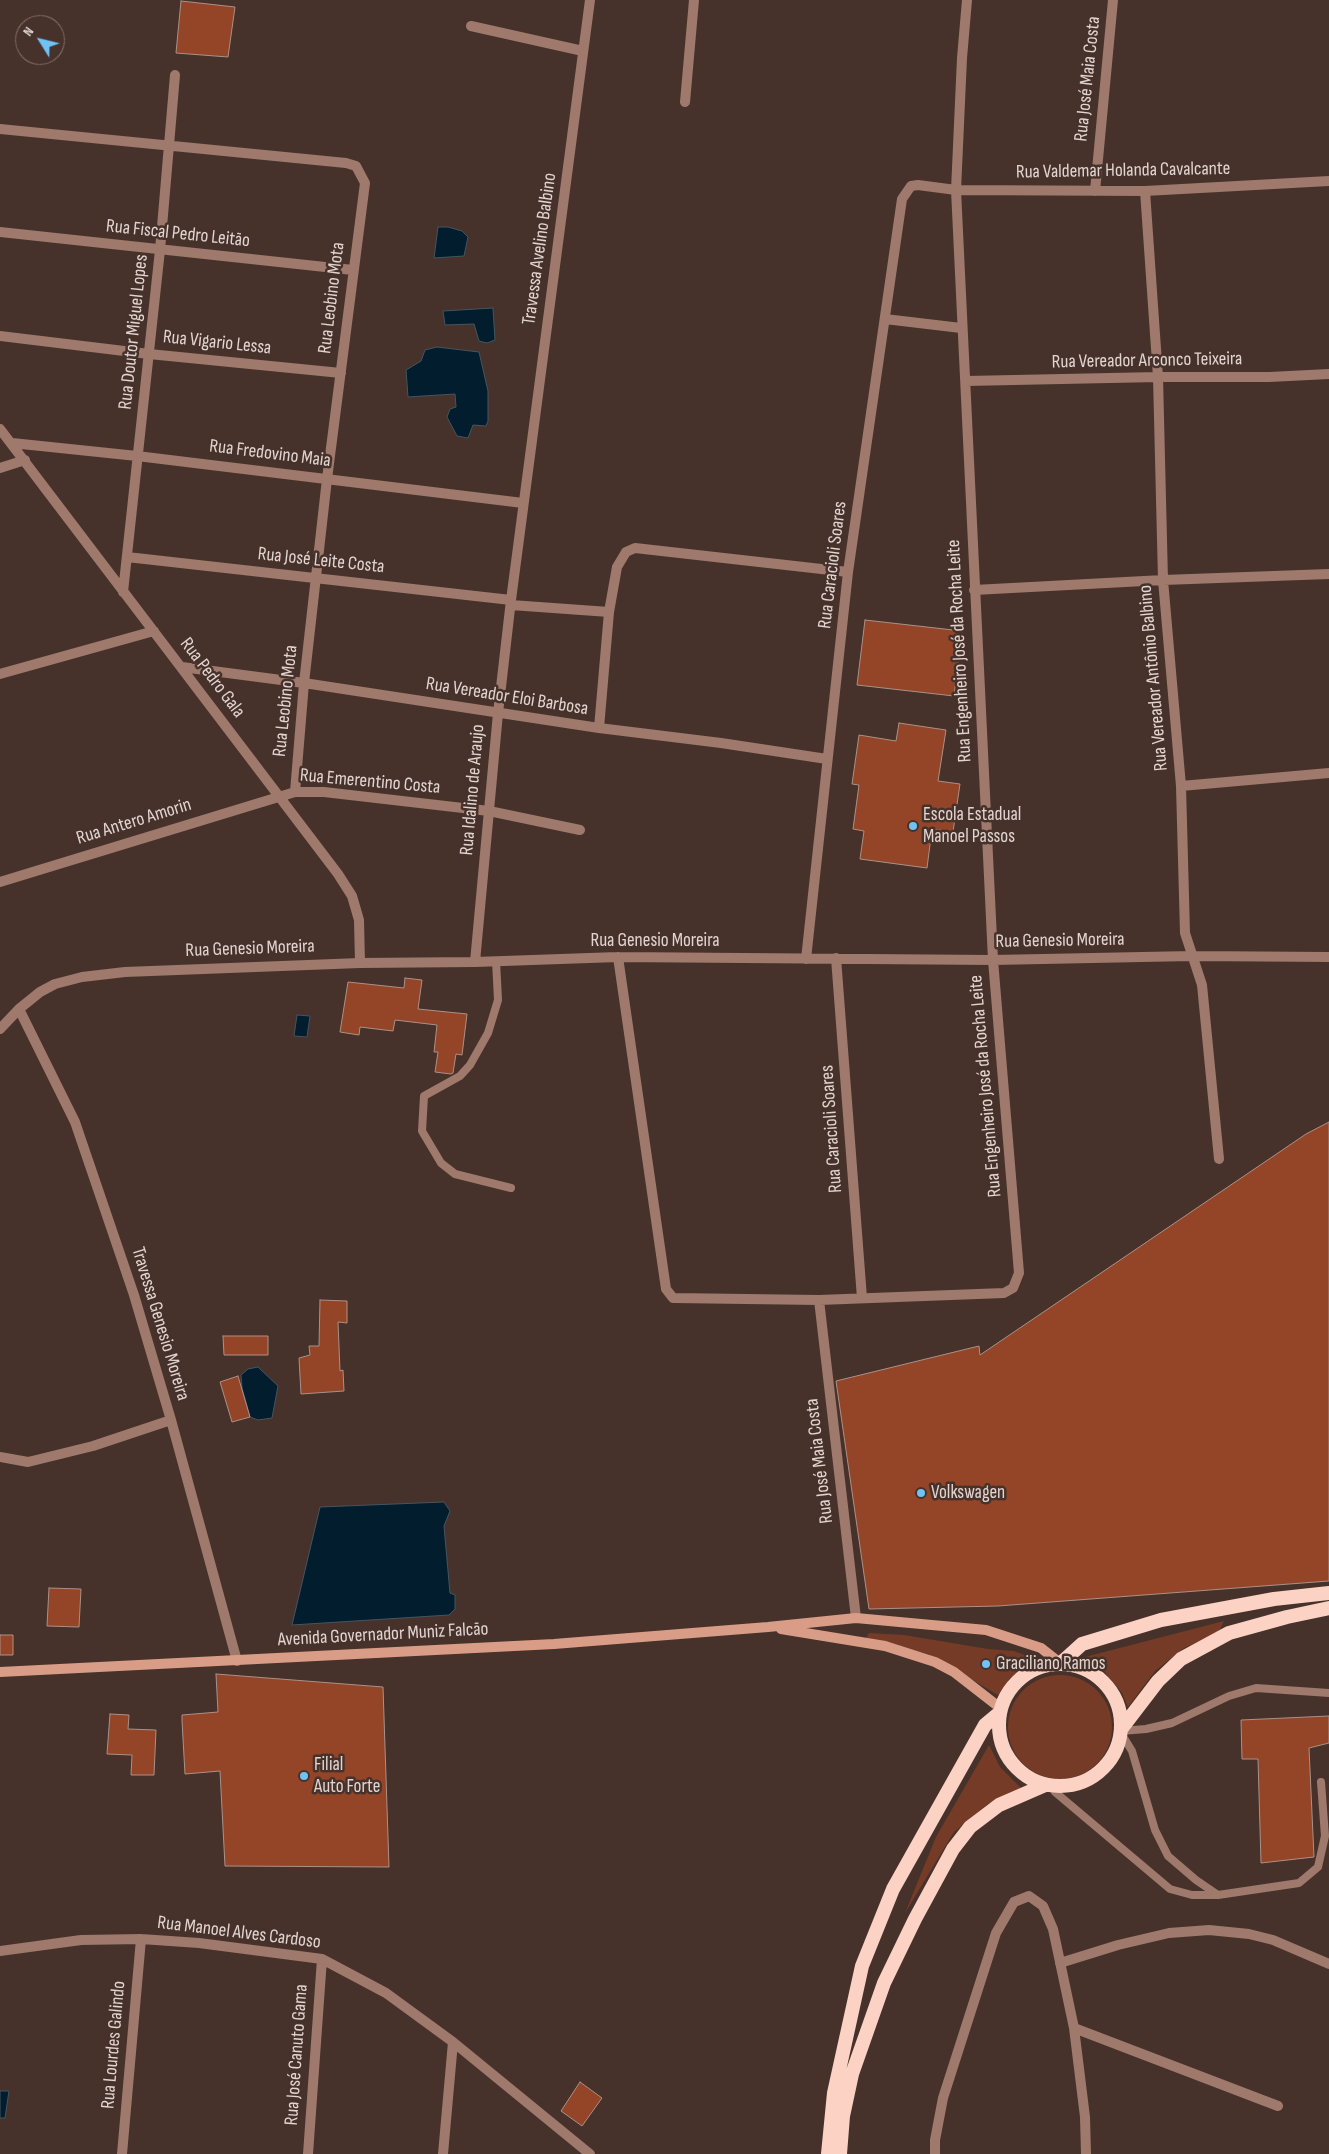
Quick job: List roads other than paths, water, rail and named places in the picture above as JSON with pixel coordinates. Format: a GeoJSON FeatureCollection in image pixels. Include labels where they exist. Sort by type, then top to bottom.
{"type":"FeatureCollection","features":[{"type":"Feature","properties":{"kind":"highway"},"geometry":{"type":"LineString","coordinates":[[1060,1663],[1082,1644],[1161,1620],[1274,1599],[1329,1593]]}},
{"type":"Feature","properties":{"kind":"highway"},"geometry":{"type":"LineString","coordinates":[[840,2154],[843,2116],[852,2074],[884,1983],[915,1919],[953,1849],[970,1827],[999,1805],[1049,1786],[1081,1783],[1097,1774],[1110,1762],[1121,1730],[1158,1682],[1181,1659],[1229,1633],[1329,1608]]}},
{"type":"Feature","properties":{"kind":"highway"},"geometry":{"type":"LineString","coordinates":[[828,2154],[834,2093],[862,1966],[893,1889],[985,1725],[998,1711],[1013,1684],[1028,1672],[1045,1665],[1060,1663],[1083,1667],[1099,1677],[1112,1691],[1120,1709],[1121,1730]]}},
{"type":"Feature","properties":{"kind":"highway"},"geometry":{"type":"LineString","coordinates":[[998,1711],[1004,1753],[1029,1779],[1049,1786]]}},
{"type":"Feature","properties":{"kind":"main road","name":"Avenida Governador Muniz Falcão"},"geometry":{"type":"LineString","coordinates":[[0,1672],[554,1644],[856,1618],[986,1630],[1041,1648],[1060,1663]]}},
{"type":"Feature","properties":{"kind":"main road","name":"Avenida Governador Muniz Falcão"},"geometry":{"type":"LineString","coordinates":[[768,1627],[885,1646],[935,1662],[954,1672],[998,1711]]}},
{"type":"Feature","properties":{"kind":"street","name":"Travessa Avelino Balbino"},"geometry":{"type":"LineString","coordinates":[[523,502],[590,0]]}},
{"type":"Feature","properties":{"kind":"street"},"geometry":{"type":"LineString","coordinates":[[686,102],[694,0]]}},
{"type":"Feature","properties":{"kind":"street","name":"Rua Engenheiro José da Rocha Leite"},"geometry":{"type":"LineString","coordinates":[[862,1298],[1004,1293],[1013,1288],[1019,1273],[993,960],[974,590],[966,381],[961,328],[956,190],[962,58],[967,0]]}},
{"type":"Feature","properties":{"kind":"street","name":"Rua José Maia Costa"},"geometry":{"type":"LineString","coordinates":[[1095,191],[1114,0]]}},
{"type":"Feature","properties":{"kind":"street"},"geometry":{"type":"LineString","coordinates":[[471,26],[583,51]]}},
{"type":"Feature","properties":{"kind":"street","name":"Rua Doutor Miguel Lopes"},"geometry":{"type":"LineString","coordinates":[[123,592],[160,250],[175,75]]}},
{"type":"Feature","properties":{"kind":"street","name":"Rua Leobino Mota"},"geometry":{"type":"LineString","coordinates":[[0,129],[346,163],[356,166],[365,183],[327,478],[304,683],[295,792]]}},
{"type":"Feature","properties":{"kind":"street","name":"Rua Valdemar Holanda Cavalcante"},"geometry":{"type":"LineString","coordinates":[[918,185],[956,190],[1145,191],[1329,182]]}},
{"type":"Feature","properties":{"kind":"street","name":"Rua Caracioli Soares"},"geometry":{"type":"LineString","coordinates":[[806,959],[848,572],[902,199],[911,186],[918,185]]}},
{"type":"Feature","properties":{"kind":"street","name":"Rua Vereador Antônio Balbino"},"geometry":{"type":"LineString","coordinates":[[1145,191],[1158,377],[1163,580],[1181,786],[1185,933],[1202,985],[1219,1159]]}},
{"type":"Feature","properties":{"kind":"street","name":"Rua Fiscal Pedro Leitão"},"geometry":{"type":"LineString","coordinates":[[0,232],[353,270]]}},
{"type":"Feature","properties":{"kind":"street"},"geometry":{"type":"LineString","coordinates":[[885,319],[961,328]]}},
{"type":"Feature","properties":{"kind":"street","name":"Rua Vigario Lessa"},"geometry":{"type":"LineString","coordinates":[[0,336],[149,354],[341,373]]}},
{"type":"Feature","properties":{"kind":"street","name":"Rua Vereador Arconco Teixeira"},"geometry":{"type":"LineString","coordinates":[[966,381],[1269,377],[1329,374]]}},
{"type":"Feature","properties":{"kind":"street","name":"Rua Pedro Gala"},"geometry":{"type":"LineString","coordinates":[[0,429],[338,874],[352,896],[359,920],[360,963]]}},
{"type":"Feature","properties":{"kind":"street","name":"Rua Fredovino Maia"},"geometry":{"type":"LineString","coordinates":[[12,443],[523,502]]}},
{"type":"Feature","properties":{"kind":"street"},"geometry":{"type":"LineString","coordinates":[[0,468],[25,460]]}},
{"type":"Feature","properties":{"kind":"street","name":"Rua Idalino de Araujo"},"geometry":{"type":"LineString","coordinates":[[475,962],[498,713],[523,502]]}},
{"type":"Feature","properties":{"kind":"street"},"geometry":{"type":"LineString","coordinates":[[599,728],[609,612],[617,567],[626,552],[634,548],[848,572]]}},
{"type":"Feature","properties":{"kind":"street","name":"Rua José Leite Costa"},"geometry":{"type":"LineString","coordinates":[[127,556],[609,612]]}},
{"type":"Feature","properties":{"kind":"street"},"geometry":{"type":"LineString","coordinates":[[974,590],[1329,574]]}},
{"type":"Feature","properties":{"kind":"street"},"geometry":{"type":"LineString","coordinates":[[0,674],[154,630]]}},
{"type":"Feature","properties":{"kind":"street","name":"Rua Vereador Eloi Barbosa"},"geometry":{"type":"LineString","coordinates":[[182,667],[304,683],[599,728],[721,743],[827,759]]}},
{"type":"Feature","properties":{"kind":"street"},"geometry":{"type":"LineString","coordinates":[[1181,786],[1329,772]]}},
{"type":"Feature","properties":{"kind":"street","name":"Rua Emerentino Costa"},"geometry":{"type":"LineString","coordinates":[[279,796],[295,792],[324,792],[489,811],[580,830]]}},
{"type":"Feature","properties":{"kind":"street","name":"Rua Antero Amorin"},"geometry":{"type":"LineString","coordinates":[[0,882],[279,796]]}},
{"type":"Feature","properties":{"kind":"street","name":"Rua Genesio Moreira"},"geometry":{"type":"LineString","coordinates":[[0,1029],[19,1009],[40,992],[55,984],[82,977],[125,972],[360,963],[475,962],[618,957],[993,960],[1192,956],[1329,958]]}},
{"type":"Feature","properties":{"kind":"street"},"geometry":{"type":"LineString","coordinates":[[618,957],[666,1289],[673,1298],[818,1300],[862,1298]]}},
{"type":"Feature","properties":{"kind":"street","name":"Rua Caracioli Soares"},"geometry":{"type":"LineString","coordinates":[[836,958],[862,1298]]}},
{"type":"Feature","properties":{"kind":"street","name":"Travessa Genesio Moreira"},"geometry":{"type":"LineString","coordinates":[[19,1009],[75,1122],[134,1295],[172,1420],[237,1660]]}},
{"type":"Feature","properties":{"kind":"street","name":"Rua José Maia Costa"},"geometry":{"type":"LineString","coordinates":[[818,1300],[856,1618]]}},
{"type":"Feature","properties":{"kind":"street"},"geometry":{"type":"LineString","coordinates":[[0,1457],[28,1462],[93,1446],[172,1420]]}},
{"type":"Feature","properties":{"kind":"street"},"geometry":{"type":"LineString","coordinates":[[934,2154],[942,2098],[996,1934],[1014,1902],[1029,1896],[1043,1906],[1053,1929],[1074,2028],[1085,2117],[1086,2154]]}},
{"type":"Feature","properties":{"kind":"street"},"geometry":{"type":"LineString","coordinates":[[1060,1963],[1118,1945],[1169,1933],[1209,1930],[1249,1934],[1273,1940],[1329,1964]]}},
{"type":"Feature","properties":{"kind":"street","name":"Rua Manoel Alves Cardoso"},"geometry":{"type":"LineString","coordinates":[[0,1950],[81,1940],[141,1939],[199,1943],[322,1959],[386,1993],[453,2042],[590,2154]]}},
{"type":"Feature","properties":{"kind":"street","name":"Rua Lourdes Galindo"},"geometry":{"type":"LineString","coordinates":[[122,2154],[141,1939]]}},
{"type":"Feature","properties":{"kind":"street","name":"Rua José Canuto Gama"},"geometry":{"type":"LineString","coordinates":[[308,2154],[322,1959]]}},
{"type":"Feature","properties":{"kind":"street"},"geometry":{"type":"LineString","coordinates":[[1074,2028],[1278,2106]]}},
{"type":"Feature","properties":{"kind":"street"},"geometry":{"type":"LineString","coordinates":[[443,2154],[453,2042]]}},
{"type":"Feature","properties":{"kind":"lane"},"geometry":{"type":"LineString","coordinates":[[496,961],[498,1000],[488,1033],[470,1064],[460,1076],[424,1096],[422,1131],[441,1163],[455,1174],[511,1188]]}},
{"type":"Feature","properties":{"kind":"lane"},"geometry":{"type":"LineString","coordinates":[[1218,1895],[1196,1880],[1168,1856],[1155,1830],[1132,1751],[1121,1730],[1146,1729],[1172,1723],[1229,1696],[1256,1688],[1329,1694]]}},
{"type":"Feature","properties":{"kind":"lane"},"geometry":{"type":"LineString","coordinates":[[1049,1786],[1170,1889],[1192,1895],[1218,1895],[1299,1883],[1318,1867],[1325,1836],[1320,1782]]}},
{"type":"Feature","properties":{"kind":"water"},"geometry":{"type":"Polygon","coordinates":[[[438,227],[448,227],[462,231],[468,237],[464,256],[434,258],[438,227]]]}},
{"type":"Feature","properties":{"kind":"water"},"geometry":{"type":"Polygon","coordinates":[[[493,308],[495,340],[487,343],[479,341],[474,324],[445,325],[443,311],[493,308]]]}},
{"type":"Feature","properties":{"kind":"water"},"geometry":{"type":"Polygon","coordinates":[[[437,347],[479,352],[488,391],[488,421],[486,426],[473,425],[468,438],[457,436],[447,417],[450,409],[456,407],[455,394],[408,397],[406,370],[421,361],[425,350],[437,347]]]}},
{"type":"Feature","properties":{"kind":"water"},"geometry":{"type":"Polygon","coordinates":[[[297,1015],[310,1016],[307,1037],[294,1036],[297,1015]]]}},
{"type":"Feature","properties":{"kind":"water"},"geometry":{"type":"Polygon","coordinates":[[[258,1367],[278,1386],[272,1418],[258,1420],[250,1417],[242,1388],[241,1375],[248,1369],[258,1367]]]}},
{"type":"Feature","properties":{"kind":"water"},"geometry":{"type":"Polygon","coordinates":[[[444,1502],[450,1511],[444,1526],[450,1593],[455,1595],[455,1609],[449,1615],[292,1625],[320,1507],[444,1502]]]}},
{"type":"Feature","properties":{"kind":"water"},"geometry":{"type":"Polygon","coordinates":[[[0,2091],[9,2091],[5,2118],[0,2118],[0,2091]]]}},
{"type":"Feature","properties":{"kind":"place","name":"Escola Estadual Manoel Passos"},"geometry":{"type":"Point","coordinates":[913,826]}},
{"type":"Feature","properties":{"kind":"place","name":"Volkswagen"},"geometry":{"type":"Point","coordinates":[921,1493]}},
{"type":"Feature","properties":{"kind":"place","name":"Graciliano Ramos"},"geometry":{"type":"Point","coordinates":[986,1664]}},
{"type":"Feature","properties":{"kind":"place","name":"Filial Auto Forte"},"geometry":{"type":"Point","coordinates":[304,1776]}}]}
